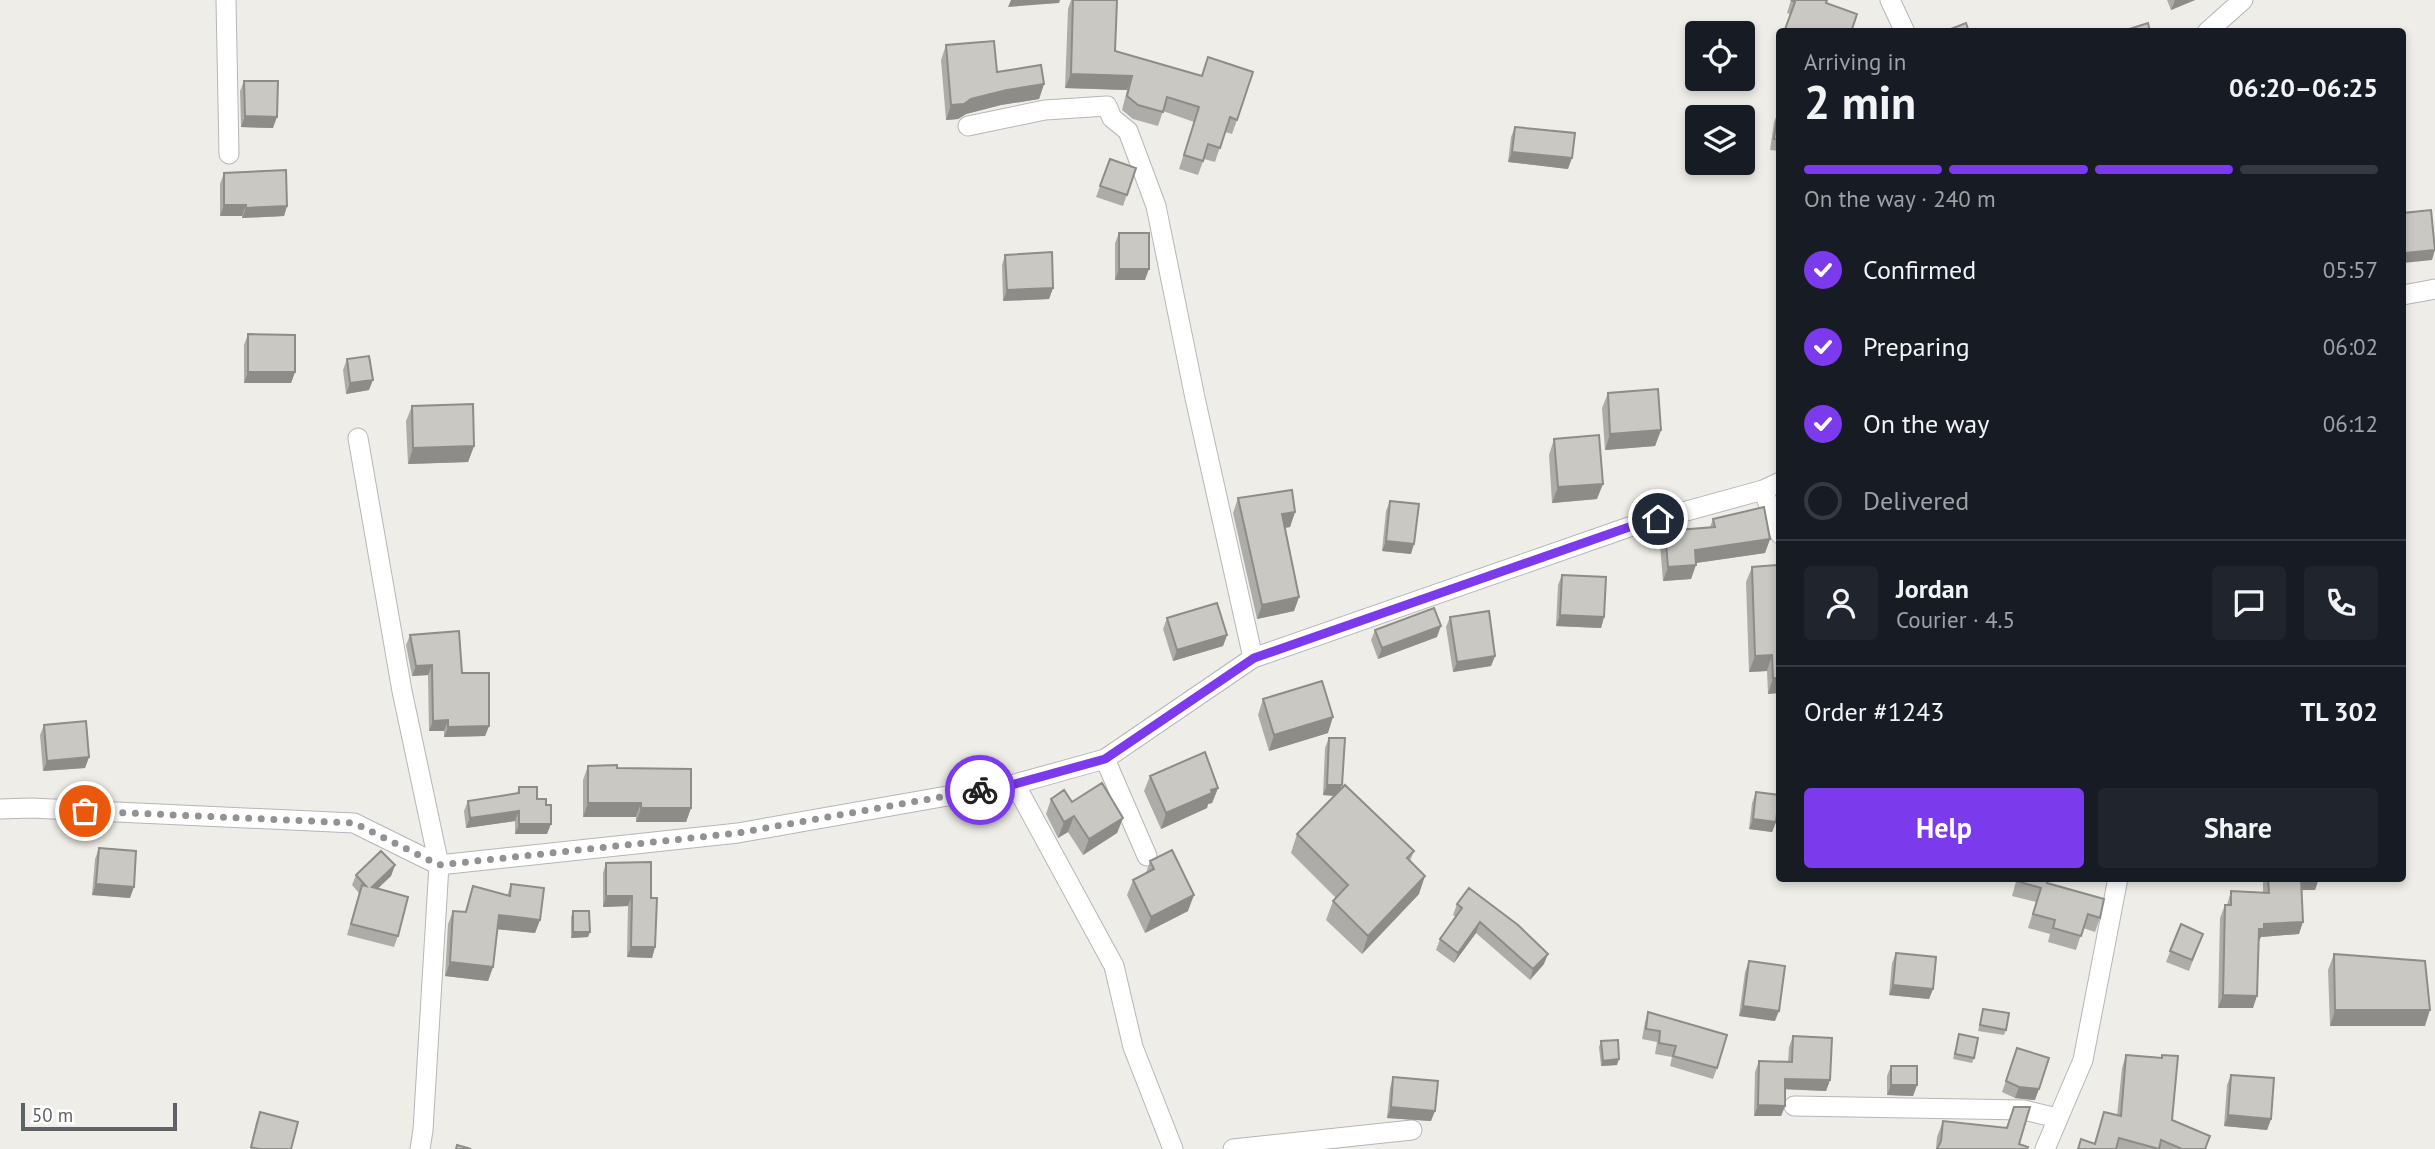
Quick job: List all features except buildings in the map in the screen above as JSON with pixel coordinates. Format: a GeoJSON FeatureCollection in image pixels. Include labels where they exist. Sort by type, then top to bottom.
{"type":"FeatureCollection","features":[{"type":"Feature","properties":{"kind":"street"},"geometry":{"type":"LineString","coordinates":[[226,0],[229,153]]}},
{"type":"Feature","properties":{"kind":"street"},"geometry":{"type":"LineString","coordinates":[[1890,0],[1903,28]]}},
{"type":"Feature","properties":{"kind":"street"},"geometry":{"type":"LineString","coordinates":[[2212,28],[2243,0]]}},
{"type":"Feature","properties":{"kind":"street"},"geometry":{"type":"LineString","coordinates":[[968,126],[1045,110],[1107,106],[1112,118],[1128,131],[1156,206],[1195,398],[1254,658]]}},
{"type":"Feature","properties":{"kind":"street"},"geometry":{"type":"LineString","coordinates":[[2406,294],[2435,289]]}},
{"type":"Feature","properties":{"kind":"street"},"geometry":{"type":"LineString","coordinates":[[358,438],[402,691],[439,865],[420,1149]]}},
{"type":"Feature","properties":{"kind":"street"},"geometry":{"type":"LineString","coordinates":[[0,809],[31,808],[354,823],[439,865],[738,833],[1015,784],[1105,759],[1254,658],[1632,526],[1771,486],[1776,513]]}},
{"type":"Feature","properties":{"kind":"street"},"geometry":{"type":"LineString","coordinates":[[1105,759],[1147,856]]}},
{"type":"Feature","properties":{"kind":"street"},"geometry":{"type":"LineString","coordinates":[[1015,784],[1114,966],[1133,1048],[1173,1149]]}},
{"type":"Feature","properties":{"kind":"street"},"geometry":{"type":"LineString","coordinates":[[2045,1149],[2083,1060],[2117,882]]}},
{"type":"Feature","properties":{"kind":"street"},"geometry":{"type":"LineString","coordinates":[[1794,1106],[2024,1110],[2057,1118]]}},
{"type":"Feature","properties":{"kind":"street"},"geometry":{"type":"LineString","coordinates":[[1233,1149],[1412,1130]]}},
{"type":"Feature","properties":{"kind":"way so far"},"geometry":{"type":"LineString","coordinates":[[85,811],[354,823],[439,865],[738,833],[980,790]]}},
{"type":"Feature","properties":{"kind":"route"},"geometry":{"type":"LineString","coordinates":[[980,790],[1015,784],[1105,759],[1254,658],[1658,519]]}}]}
